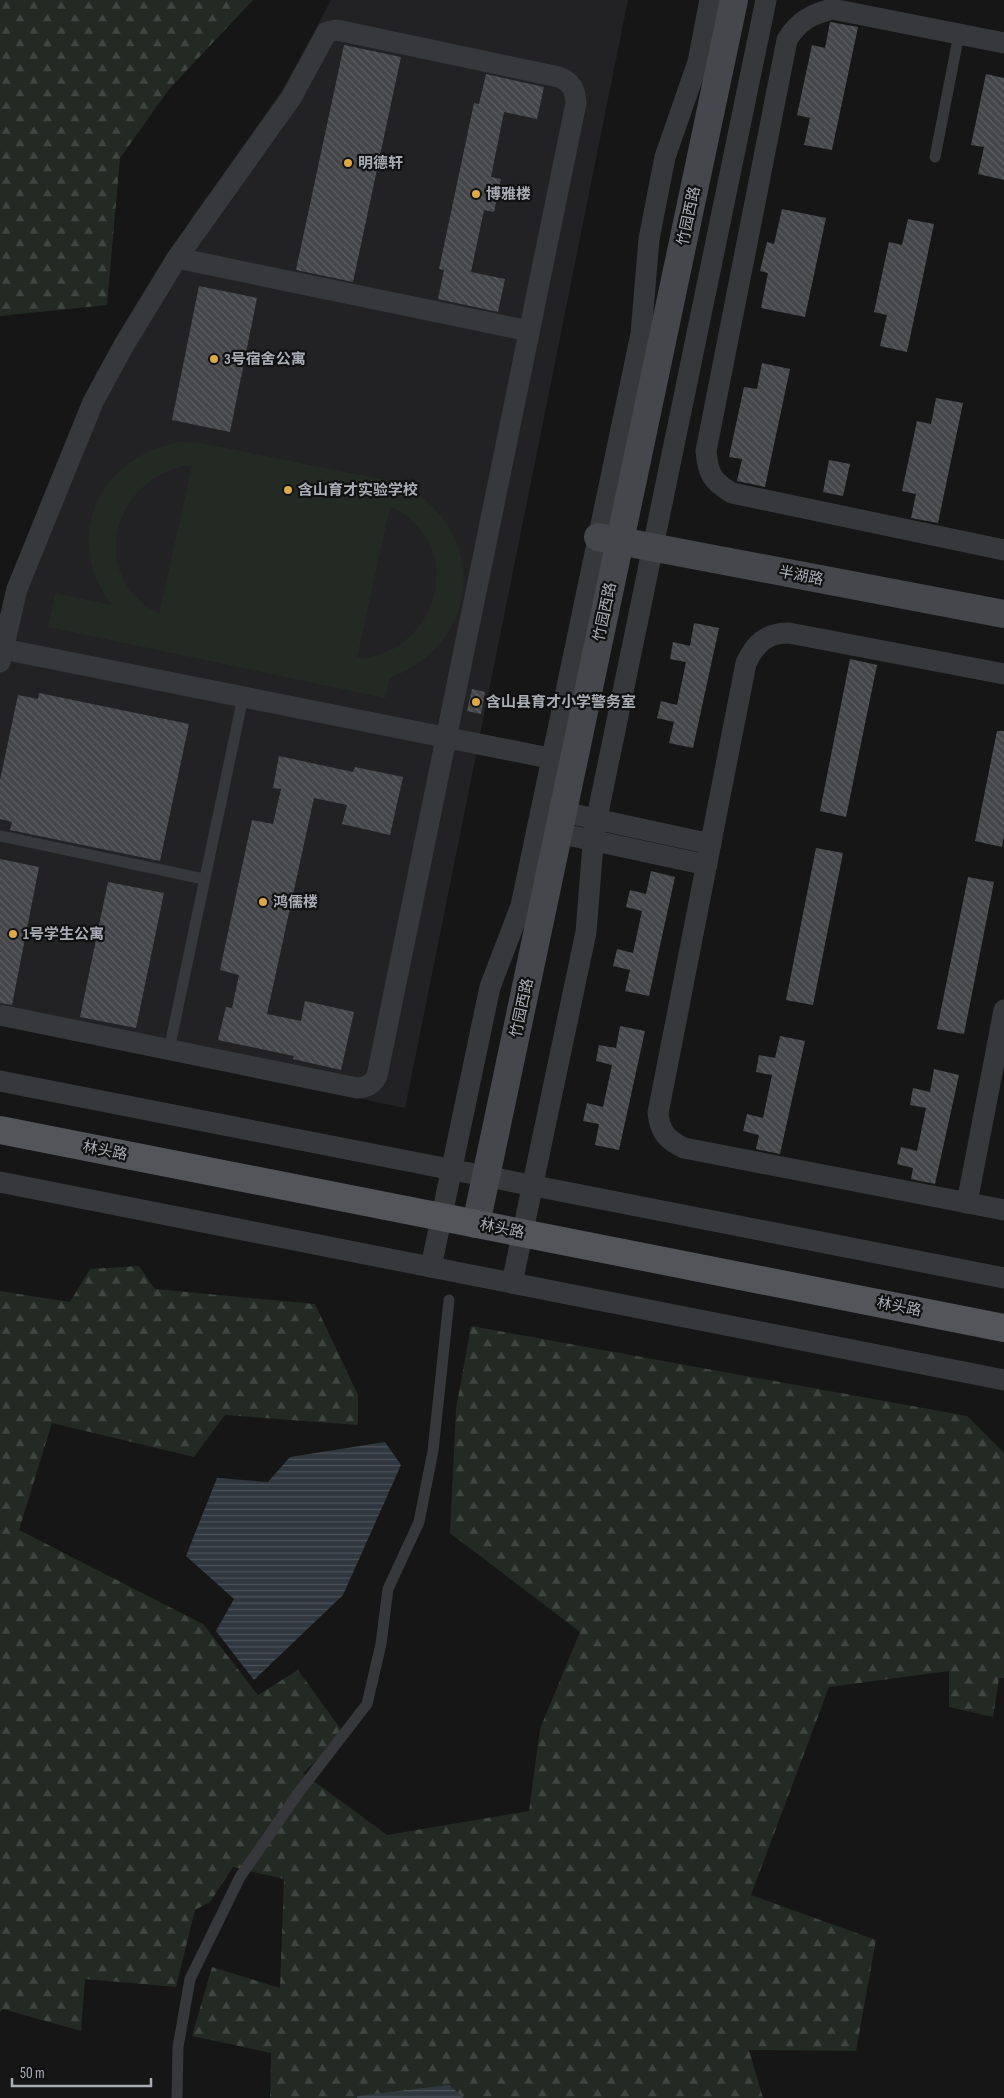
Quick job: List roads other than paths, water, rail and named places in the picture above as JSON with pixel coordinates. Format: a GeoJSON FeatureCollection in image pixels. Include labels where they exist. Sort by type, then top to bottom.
{"type":"FeatureCollection","features":[{"type":"Feature","properties":{"kind":"main road","name":"竹园西路"},"geometry":{"type":"LineString","coordinates":[[476,1224],[573,763],[609,540],[707,132],[734,0]]}},
{"type":"Feature","properties":{"kind":"main road","name":"半湖路"},"geometry":{"type":"LineString","coordinates":[[609,540],[1004,614]]}},
{"type":"Feature","properties":{"kind":"main road","name":"林头路"},"geometry":{"type":"LineString","coordinates":[[0,1130],[1004,1328]]}},
{"type":"Feature","properties":{"kind":"street"},"geometry":{"type":"LineString","coordinates":[[431,1267],[490,988],[521,906],[609,540],[641,334],[649,238],[665,157],[698,62],[710,0]]}},
{"type":"Feature","properties":{"kind":"street"},"geometry":{"type":"LineString","coordinates":[[512,1283],[586,932],[596,819],[654,548],[766,0]]}},
{"type":"Feature","properties":{"kind":"street"},"geometry":{"type":"LineString","coordinates":[[1004,43],[832,9],[814,13],[794,28],[787,40],[706,451],[707,469],[716,484],[732,493],[1004,550]]}},
{"type":"Feature","properties":{"kind":"street"},"geometry":{"type":"LineString","coordinates":[[0,1015],[356,1088],[366,1087],[373,1083],[377,1076],[446,738],[529,331],[576,103],[573,88],[569,82],[560,77],[337,30],[331,31],[324,36],[292,98],[177,258],[124,345],[93,402],[17,589],[2,655],[243,697],[446,738],[573,763]]}},
{"type":"Feature","properties":{"kind":"street"},"geometry":{"type":"LineString","coordinates":[[707,132],[766,144]]}},
{"type":"Feature","properties":{"kind":"street"},"geometry":{"type":"LineString","coordinates":[[177,258],[529,331]]}},
{"type":"Feature","properties":{"kind":"street"},"geometry":{"type":"LineString","coordinates":[[1004,674],[789,633],[775,633],[761,640],[746,663],[658,1113],[659,1125],[665,1137],[684,1148],[1004,1210]]}},
{"type":"Feature","properties":{"kind":"street"},"geometry":{"type":"LineString","coordinates":[[561,823],[596,819],[711,844]]}},
{"type":"Feature","properties":{"kind":"street"},"geometry":{"type":"LineString","coordinates":[[561,823],[593,840],[707,865]]}},
{"type":"Feature","properties":{"kind":"street"},"geometry":{"type":"LineString","coordinates":[[967,1203],[1004,1010]]}},
{"type":"Feature","properties":{"kind":"street"},"geometry":{"type":"LineString","coordinates":[[0,1081],[1004,1278]]}},
{"type":"Feature","properties":{"kind":"street"},"geometry":{"type":"LineString","coordinates":[[0,1182],[1004,1380]]}},
{"type":"Feature","properties":{"kind":"lane"},"geometry":{"type":"LineString","coordinates":[[935,158],[959,34]]}},
{"type":"Feature","properties":{"kind":"lane"},"geometry":{"type":"LineString","coordinates":[[169,1050],[243,697]]}},
{"type":"Feature","properties":{"kind":"lane"},"geometry":{"type":"LineString","coordinates":[[0,836],[204,879]]}},
{"type":"Feature","properties":{"kind":"lane"},"geometry":{"type":"LineString","coordinates":[[178,2098],[178,2047],[190,1979],[240,1877],[299,1792],[367,1704],[382,1644],[388,1589],[419,1522],[433,1451],[449,1300]]}},
{"type":"Feature","properties":{"kind":"place","name":"明德轩"},"geometry":{"type":"Point","coordinates":[348,163]}},
{"type":"Feature","properties":{"kind":"place","name":"博雅楼"},"geometry":{"type":"Point","coordinates":[476,194]}},
{"type":"Feature","properties":{"kind":"place","name":"3号宿舍公寓"},"geometry":{"type":"Point","coordinates":[214,359]}},
{"type":"Feature","properties":{"kind":"place","name":"含山育才实验学校"},"geometry":{"type":"Point","coordinates":[288,490]}},
{"type":"Feature","properties":{"kind":"place","name":"含山县育才小学警务室"},"geometry":{"type":"Point","coordinates":[476,702]}},
{"type":"Feature","properties":{"kind":"place","name":"鸿儒楼"},"geometry":{"type":"Point","coordinates":[263,902]}},
{"type":"Feature","properties":{"kind":"place","name":"1号学生公寓"},"geometry":{"type":"Point","coordinates":[13,934]}}]}
